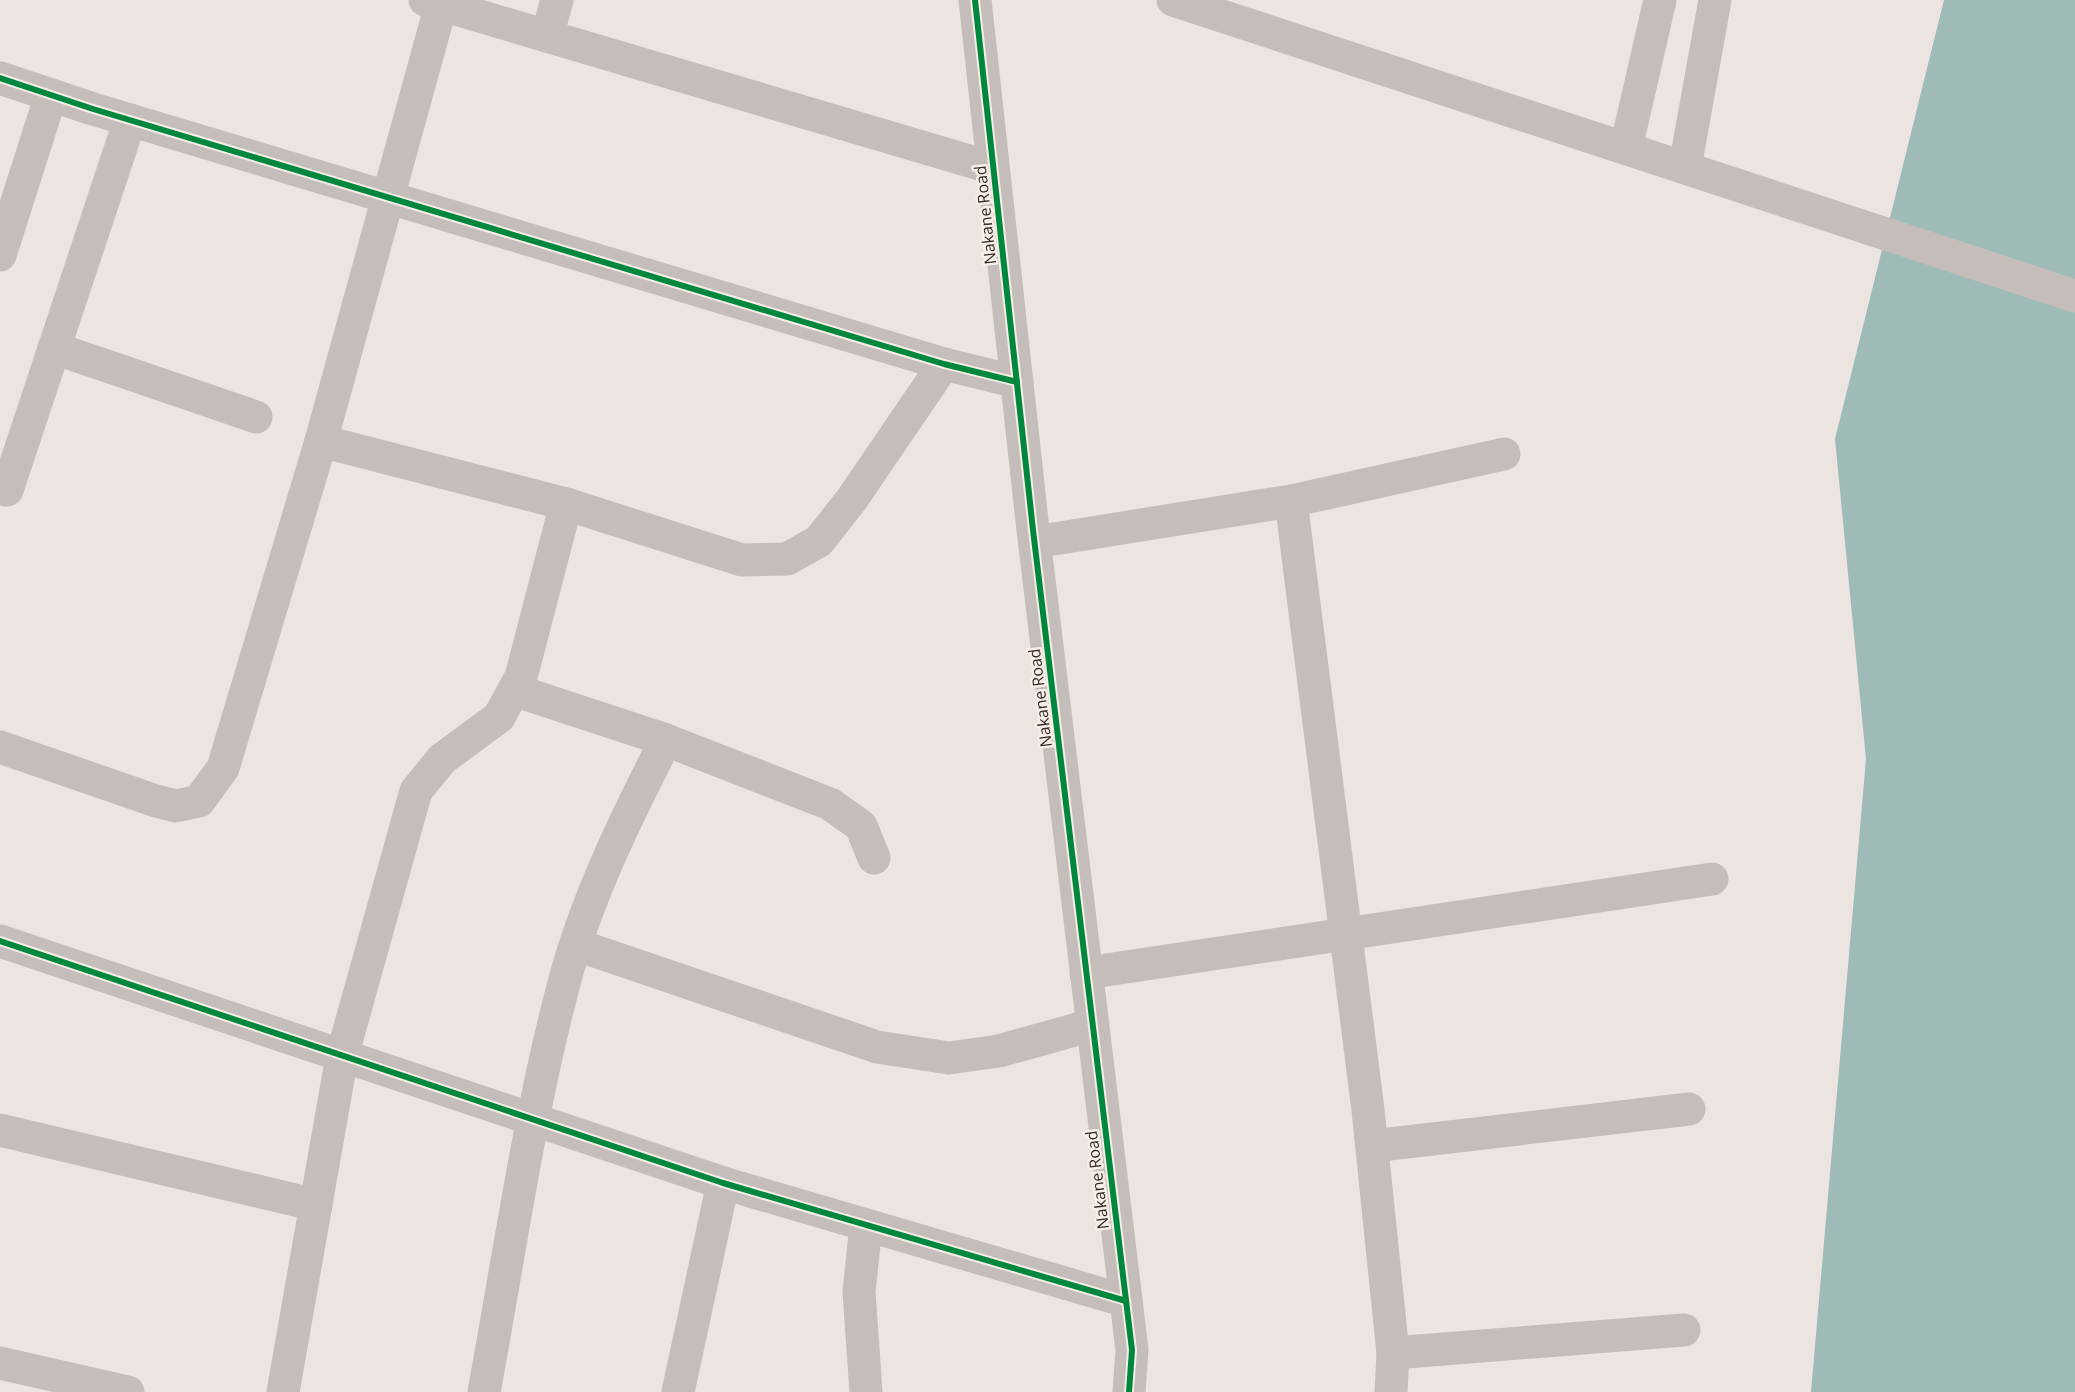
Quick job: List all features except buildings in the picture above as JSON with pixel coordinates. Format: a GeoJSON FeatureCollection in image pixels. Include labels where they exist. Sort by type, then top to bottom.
{"type":"FeatureCollection","features":[{"type":"Feature","properties":{"kind":"street"},"geometry":{"type":"LineString","coordinates":[[547,36],[557,0]]}},
{"type":"Feature","properties":{"kind":"street","name":"Nakane Road"},"geometry":{"type":"LineString","coordinates":[[975,0],[1035,542],[1132,1350],[1129,1392]]}},
{"type":"Feature","properties":{"kind":"street"},"geometry":{"type":"LineString","coordinates":[[1173,0],[1685,166],[1722,182],[2075,296]]}},
{"type":"Feature","properties":{"kind":"street"},"geometry":{"type":"LineString","coordinates":[[1626,148],[1660,0]]}},
{"type":"Feature","properties":{"kind":"street"},"geometry":{"type":"LineString","coordinates":[[1685,166],[1715,0]]}},
{"type":"Feature","properties":{"kind":"street"},"geometry":{"type":"LineString","coordinates":[[3,758],[176,806],[199,801],[223,768],[321,441],[390,196],[433,2],[993,168]]}},
{"type":"Feature","properties":{"kind":"street"},"geometry":{"type":"LineString","coordinates":[[0,78],[130,120],[390,196],[944,364],[1017,382]]}},
{"type":"Feature","properties":{"kind":"street"},"geometry":{"type":"LineString","coordinates":[[0,255],[51,95]]}},
{"type":"Feature","properties":{"kind":"street"},"geometry":{"type":"LineString","coordinates":[[7,490],[130,120]]}},
{"type":"Feature","properties":{"kind":"street"},"geometry":{"type":"LineString","coordinates":[[54,348],[256,417]]}},
{"type":"Feature","properties":{"kind":"street"},"geometry":{"type":"LineString","coordinates":[[321,441],[566,504],[742,560],[787,559],[819,541],[852,499],[944,364]]}},
{"type":"Feature","properties":{"kind":"street"},"geometry":{"type":"LineString","coordinates":[[1035,542],[1291,501],[1504,454]]}},
{"type":"Feature","properties":{"kind":"street"},"geometry":{"type":"LineString","coordinates":[[1291,501],[1372,1146],[1393,1353],[1391,1392]]}},
{"type":"Feature","properties":{"kind":"street"},"geometry":{"type":"LineString","coordinates":[[283,1392],[342,1056],[416,790],[442,759],[499,717],[521,677],[566,504]]}},
{"type":"Feature","properties":{"kind":"street"},"geometry":{"type":"LineString","coordinates":[[514,690],[666,740],[830,804],[861,826],[874,858]]}},
{"type":"Feature","properties":{"kind":"street"},"geometry":{"type":"LineString","coordinates":[[484,1392],[535,1120],[563,986],[587,913],[632,810],[666,740]]}},
{"type":"Feature","properties":{"kind":"street"},"geometry":{"type":"LineString","coordinates":[[1086,973],[1712,879]]}},
{"type":"Feature","properties":{"kind":"street"},"geometry":{"type":"LineString","coordinates":[[0,941],[723,1183],[1126,1301]]}},
{"type":"Feature","properties":{"kind":"street"},"geometry":{"type":"LineString","coordinates":[[577,945],[887,1049],[949,1058],[999,1051],[1092,1025]]}},
{"type":"Feature","properties":{"kind":"street"},"geometry":{"type":"LineString","coordinates":[[1372,1146],[1689,1109]]}},
{"type":"Feature","properties":{"kind":"street"},"geometry":{"type":"LineString","coordinates":[[0,1130],[316,1205]]}},
{"type":"Feature","properties":{"kind":"street"},"geometry":{"type":"LineString","coordinates":[[678,1392],[723,1183]]}},
{"type":"Feature","properties":{"kind":"street"},"geometry":{"type":"LineString","coordinates":[[866,1225],[859,1292],[866,1392]]}},
{"type":"Feature","properties":{"kind":"street"},"geometry":{"type":"LineString","coordinates":[[1393,1353],[1683,1330]]}},
{"type":"Feature","properties":{"kind":"street"},"geometry":{"type":"LineString","coordinates":[[0,1364],[128,1392]]}},
{"type":"Feature","properties":{"kind":"water"},"geometry":{"type":"Polygon","coordinates":[[[1944,0],[2075,0],[2075,1392],[1811,1392],[1866,759],[1835,439],[1944,0]]]}},
{"type":"Feature","properties":{"kind":"cycle path"},"geometry":{"type":"LineString","coordinates":[[975,0],[1033,530],[1132,1350],[1129,1392]]}},
{"type":"Feature","properties":{"kind":"cycle path"},"geometry":{"type":"LineString","coordinates":[[0,78],[93,109],[944,364],[1017,382]]}},
{"type":"Feature","properties":{"kind":"cycle path"},"geometry":{"type":"LineString","coordinates":[[0,941],[723,1183],[1126,1301]]}}]}
